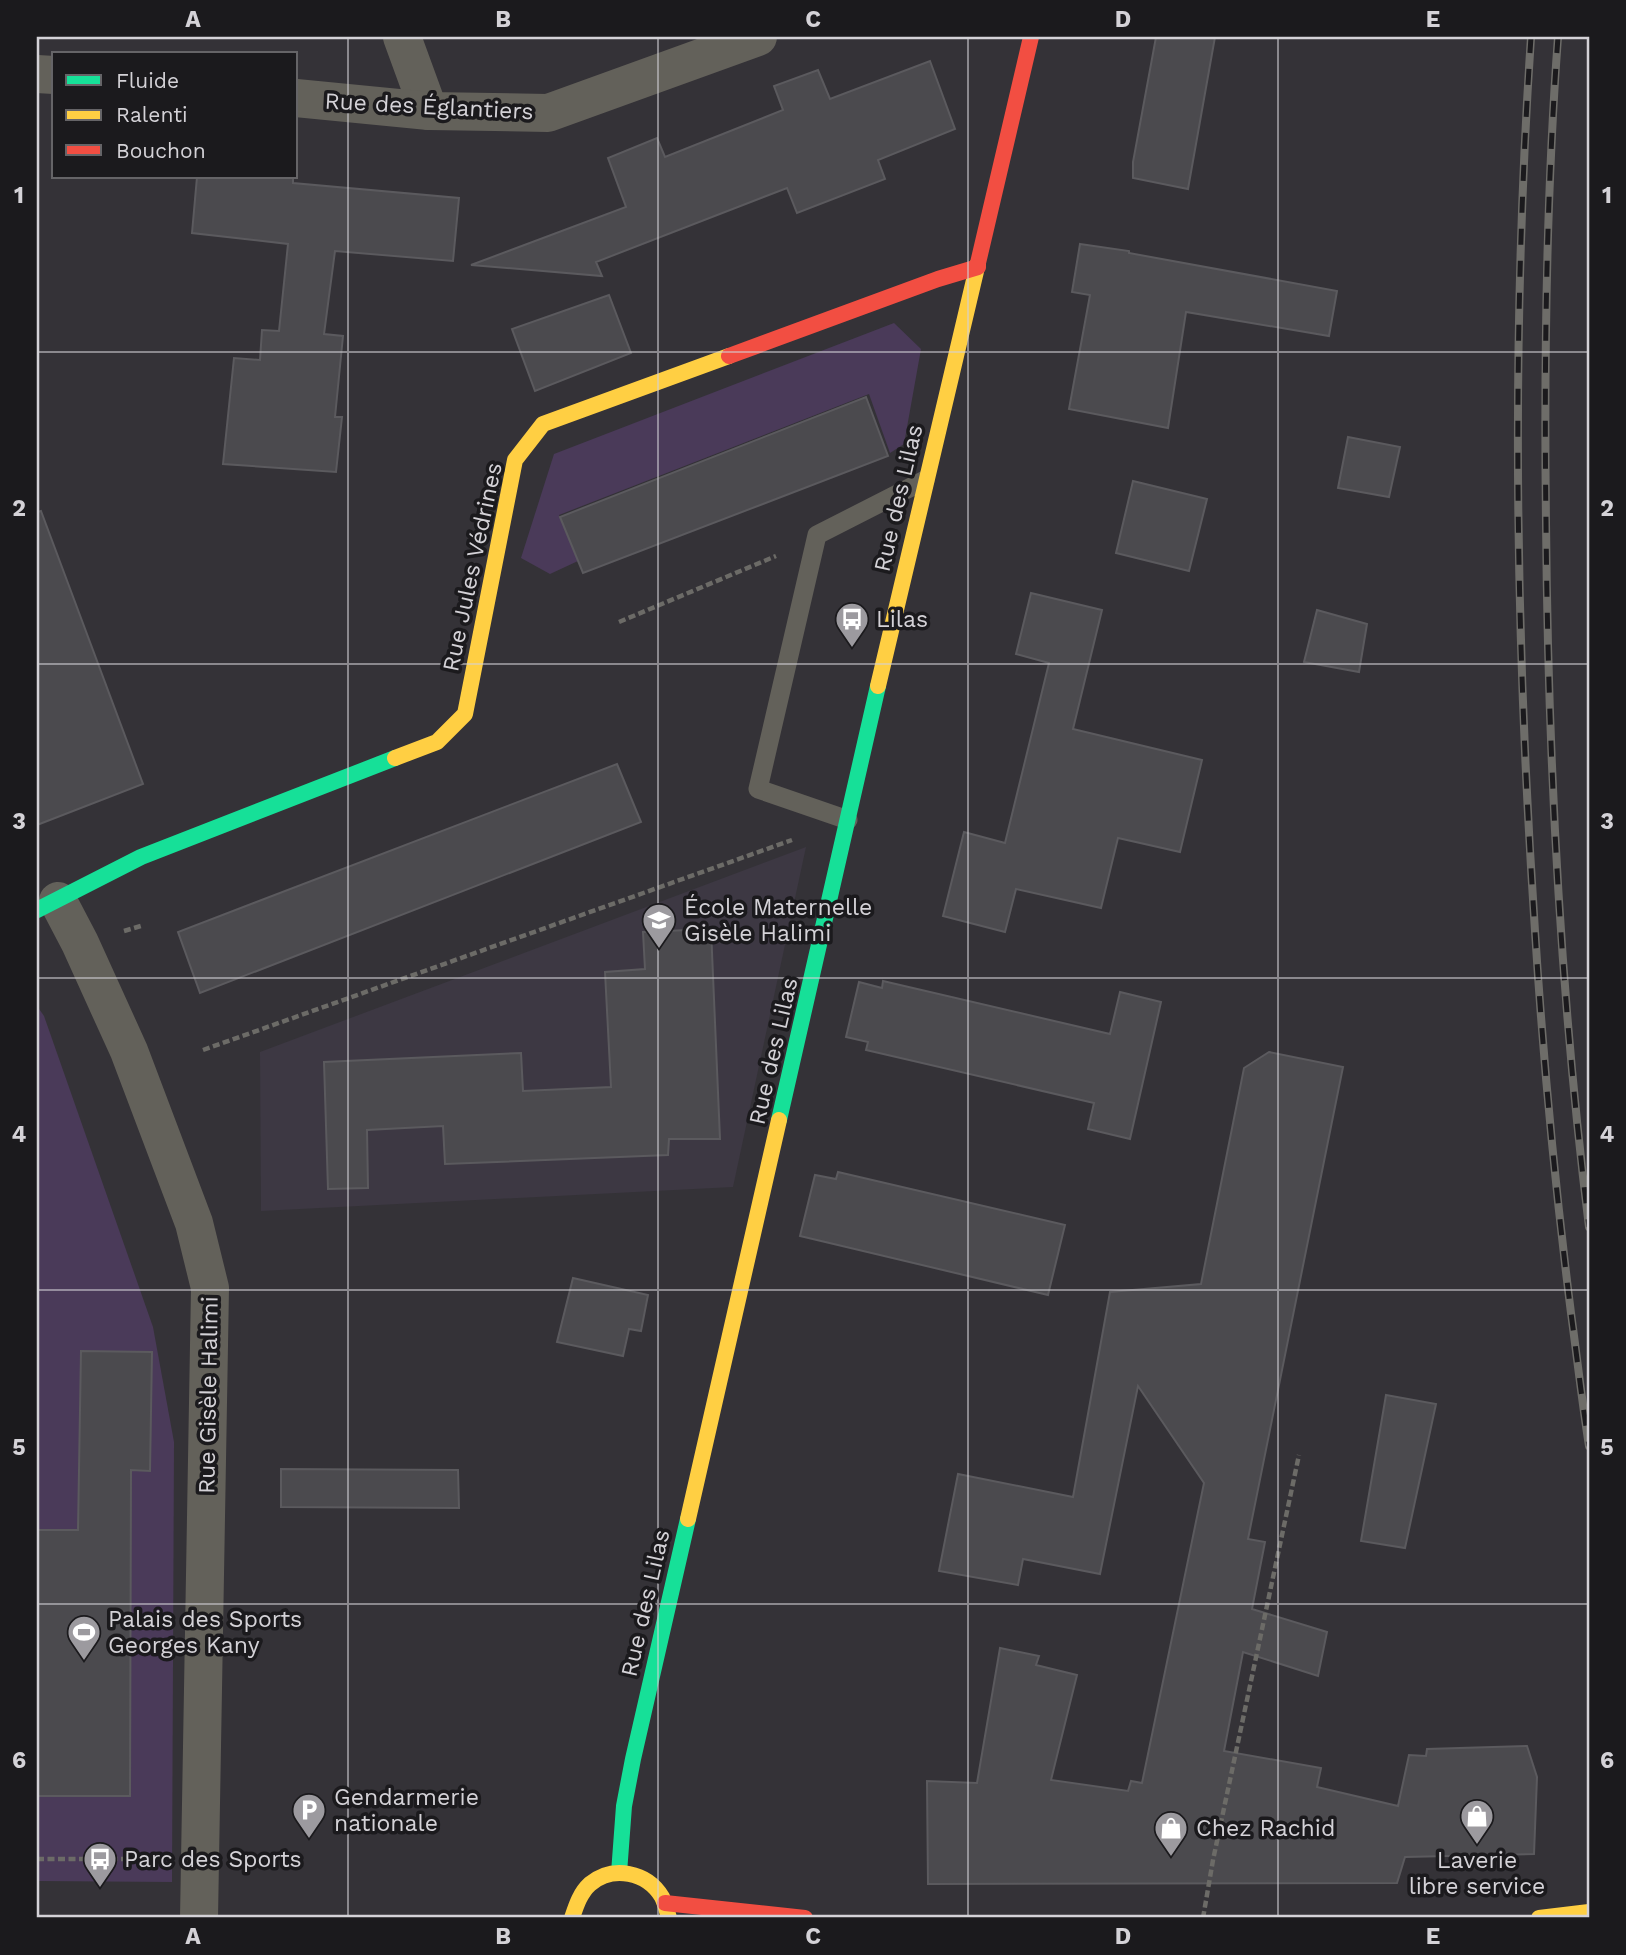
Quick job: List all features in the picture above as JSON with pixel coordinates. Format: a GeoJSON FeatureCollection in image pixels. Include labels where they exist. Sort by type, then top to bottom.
{"type":"FeatureCollection","features":[{"type":"Feature","properties":{"kind":"street"},"geometry":{"type":"LineString","coordinates":[[402,37],[429,111]]}},
{"type":"Feature","properties":{"kind":"street","name":"Rue des Églantiers"},"geometry":{"type":"LineString","coordinates":[[298,98],[429,111],[548,113],[758,37]]}},
{"type":"Feature","properties":{"kind":"street","name":"Rue des Lilas"},"geometry":{"type":"LineString","coordinates":[[619,1873],[624,1806],[633,1759],[925,480],[1031,37]]}},
{"type":"Feature","properties":{"kind":"street","name":"Rue Jules Védrines"},"geometry":{"type":"LineString","coordinates":[[47,906],[141,857],[437,742],[465,714],[515,460],[543,425],[938,279],[978,267]]}},
{"type":"Feature","properties":{"kind":"street","name":"Rue Gisèle Halimi"},"geometry":{"type":"LineString","coordinates":[[47,906],[80,943],[129,1051],[194,1223],[210,1288],[199,1918]]}},
{"type":"Feature","properties":{"kind":"street"},"geometry":{"type":"LineString","coordinates":[[572,1918],[578,1898],[592,1881],[619,1873],[647,1880],[657,1890],[667,1910],[805,1918]]}},
{"type":"Feature","properties":{"kind":"street"},"geometry":{"type":"LineString","coordinates":[[1539,1918],[1589,1912]]}},
{"type":"Feature","properties":{"kind":"lane"},"geometry":{"type":"LineString","coordinates":[[848,820],[758,789],[817,535],[925,480]]}},
{"type":"Feature","properties":{"kind":"path"},"geometry":{"type":"LineString","coordinates":[[619,622],[778,555],[817,535]]}},
{"type":"Feature","properties":{"kind":"path"},"geometry":{"type":"LineString","coordinates":[[203,1050],[806,835],[842,843]]}},
{"type":"Feature","properties":{"kind":"path"},"geometry":{"type":"LineString","coordinates":[[1203,1918],[1299,1455]]}},
{"type":"Feature","properties":{"kind":"path"},"geometry":{"type":"LineString","coordinates":[[37,1858],[166,1859]]}},
{"type":"Feature","properties":{"kind":"shaded area"},"geometry":{"type":"Polygon","coordinates":[[[894,323],[921,349],[904,444],[890,453],[869,394],[559,515],[578,561],[550,574],[521,558],[554,454],[894,323]]]}},
{"type":"Feature","properties":{"kind":"shaded area","name":"École Maternelle Gisèle Halimi"},"geometry":{"type":"Polygon","coordinates":[[[806,847],[733,1187],[261,1211],[260,1052],[806,847]]]}},
{"type":"Feature","properties":{"kind":"shaded area"},"geometry":{"type":"Polygon","coordinates":[[[37,1006],[44,1016],[153,1327],[174,1442],[172,1882],[37,1881],[37,1006]]]}},
{"type":"Feature","properties":{"kind":"building"},"geometry":{"type":"Polygon","coordinates":[[[1156,37],[1215,37],[1188,189],[1133,178],[1133,162],[1156,37]]]}},
{"type":"Feature","properties":{"kind":"building"},"geometry":{"type":"Polygon","coordinates":[[[930,61],[955,129],[878,160],[885,179],[797,213],[787,188],[596,262],[602,276],[471,265],[626,207],[608,158],[657,138],[665,157],[783,110],[774,86],[818,70],[830,99],[930,61]]]}},
{"type":"Feature","properties":{"kind":"building"},"geometry":{"type":"Polygon","coordinates":[[[197,178],[293,178],[293,183],[459,198],[453,261],[335,251],[324,334],[343,336],[335,417],[342,417],[336,472],[223,464],[234,358],[260,360],[262,330],[279,331],[288,244],[192,233],[197,178]]]}},
{"type":"Feature","properties":{"kind":"building"},"geometry":{"type":"Polygon","coordinates":[[[1080,244],[1337,291],[1329,336],[1186,312],[1168,428],[1069,409],[1090,295],[1072,292],[1080,244]]]}},
{"type":"Feature","properties":{"kind":"building"},"geometry":{"type":"Polygon","coordinates":[[[609,295],[631,353],[535,391],[512,329],[609,295]]]}},
{"type":"Feature","properties":{"kind":"building"},"geometry":{"type":"Polygon","coordinates":[[[866,397],[888,456],[583,573],[560,517],[866,397]]]}},
{"type":"Feature","properties":{"kind":"building"},"geometry":{"type":"Polygon","coordinates":[[[1348,437],[1400,447],[1389,497],[1338,488],[1348,437]]]}},
{"type":"Feature","properties":{"kind":"building"},"geometry":{"type":"Polygon","coordinates":[[[1133,481],[1207,499],[1189,571],[1116,553],[1133,481]]]}},
{"type":"Feature","properties":{"kind":"building"},"geometry":{"type":"Polygon","coordinates":[[[41,511],[143,784],[37,825],[37,512],[41,511]]]}},
{"type":"Feature","properties":{"kind":"building"},"geometry":{"type":"Polygon","coordinates":[[[1031,593],[1102,610],[1073,729],[1202,760],[1180,852],[1118,838],[1101,908],[1016,889],[1005,932],[943,916],[964,832],[1005,843],[1049,663],[1016,654],[1031,593]]]}},
{"type":"Feature","properties":{"kind":"building"},"geometry":{"type":"Polygon","coordinates":[[[1317,610],[1367,624],[1359,672],[1304,662],[1317,610]]]}},
{"type":"Feature","properties":{"kind":"building"},"geometry":{"type":"Polygon","coordinates":[[[617,764],[641,822],[200,993],[178,932],[617,764]]]}},
{"type":"Feature","properties":{"kind":"building"},"geometry":{"type":"Polygon","coordinates":[[[711,929],[720,1139],[669,1139],[668,1155],[445,1164],[443,1126],[367,1130],[368,1188],[328,1189],[324,1062],[521,1053],[523,1091],[611,1087],[605,972],[645,969],[643,932],[711,929]]]}},
{"type":"Feature","properties":{"kind":"building"},"geometry":{"type":"Polygon","coordinates":[[[883,981],[1110,1034],[1120,992],[1161,1002],[1130,1139],[1088,1129],[1094,1103],[866,1050],[868,1042],[846,1037],[859,982],[882,988],[883,981]]]}},
{"type":"Feature","properties":{"kind":"building"},"geometry":{"type":"Polygon","coordinates":[[[1269,1052],[1343,1067],[1248,1539],[1265,1542],[1252,1609],[1327,1632],[1318,1676],[1243,1652],[1224,1751],[1321,1768],[1317,1787],[1398,1806],[1409,1755],[1426,1756],[1427,1749],[1527,1746],[1537,1777],[1534,1854],[1405,1857],[1397,1883],[928,1884],[927,1781],[977,1783],[1000,1648],[1039,1656],[1036,1665],[1077,1675],[1051,1780],[1128,1791],[1131,1781],[1142,1783],[1204,1483],[1138,1386],[1100,1574],[1023,1559],[1018,1585],[939,1571],[958,1474],[1073,1497],[1110,1292],[1201,1284],[1244,1068],[1269,1052]]]}},
{"type":"Feature","properties":{"kind":"building"},"geometry":{"type":"Polygon","coordinates":[[[838,1172],[1065,1225],[1048,1295],[800,1236],[815,1175],[836,1179],[838,1172]]]}},
{"type":"Feature","properties":{"kind":"building"},"geometry":{"type":"Polygon","coordinates":[[[573,1278],[648,1295],[641,1331],[629,1329],[623,1356],[557,1342],[573,1278]]]}},
{"type":"Feature","properties":{"kind":"building","name":"Palais des Sports Georges Kany"},"geometry":{"type":"Polygon","coordinates":[[[81,1351],[152,1352],[150,1471],[131,1470],[130,1796],[37,1796],[37,1530],[78,1530],[81,1351]]]}},
{"type":"Feature","properties":{"kind":"building"},"geometry":{"type":"Polygon","coordinates":[[[1386,1395],[1436,1404],[1405,1548],[1361,1541],[1386,1395]]]}},
{"type":"Feature","properties":{"kind":"building"},"geometry":{"type":"Polygon","coordinates":[[[281,1469],[458,1470],[459,1508],[281,1507],[281,1469]]]}},
{"type":"Feature","properties":{"kind":"railway"},"geometry":{"type":"LineString","coordinates":[[1531,37],[1520,260],[1518,372],[1523,707],[1546,1074],[1565,1265],[1589,1446]]}},
{"type":"Feature","properties":{"kind":"railway"},"geometry":{"type":"LineString","coordinates":[[1558,37],[1548,218],[1546,340],[1549,699],[1563,964],[1589,1227]]}},
{"type":"Feature","properties":{"kind":"traffic: fast"},"geometry":{"type":"LineString","coordinates":[[779,1120],[878,686]]}},
{"type":"Feature","properties":{"kind":"traffic: fast"},"geometry":{"type":"LineString","coordinates":[[37,910],[141,857],[395,758]]}},
{"type":"Feature","properties":{"kind":"traffic: fast"},"geometry":{"type":"LineString","coordinates":[[619,1873],[624,1806],[633,1759],[688,1519]]}},
{"type":"Feature","properties":{"kind":"traffic: slow"},"geometry":{"type":"LineString","coordinates":[[878,686],[978,263]]}},
{"type":"Feature","properties":{"kind":"traffic: slow"},"geometry":{"type":"LineString","coordinates":[[395,758],[437,742],[465,714],[515,460],[543,424],[729,356]]}},
{"type":"Feature","properties":{"kind":"traffic: slow"},"geometry":{"type":"LineString","coordinates":[[688,1519],[779,1120]]}},
{"type":"Feature","properties":{"kind":"traffic: slow"},"geometry":{"type":"LineString","coordinates":[[572,1918],[581,1896],[590,1884],[599,1878],[619,1873],[639,1877],[656,1888],[669,1918]]}},
{"type":"Feature","properties":{"kind":"traffic: slow"},"geometry":{"type":"LineString","coordinates":[[1539,1918],[1589,1912]]}},
{"type":"Feature","properties":{"kind":"traffic: jam"},"geometry":{"type":"LineString","coordinates":[[978,263],[1031,37]]}},
{"type":"Feature","properties":{"kind":"traffic: jam"},"geometry":{"type":"LineString","coordinates":[[729,356],[938,279],[978,267]]}},
{"type":"Feature","properties":{"kind":"traffic: jam"},"geometry":{"type":"LineString","coordinates":[[665,1903],[805,1918]]}},
{"type":"Feature","properties":{"kind":"place","name":"Lilas"},"geometry":{"type":"Point","coordinates":[852,649]}},
{"type":"Feature","properties":{"kind":"place","name":"École Maternelle Gisèle Halimi"},"geometry":{"type":"Point","coordinates":[659,950]}},
{"type":"Feature","properties":{"kind":"place","name":"Palais des Sports Georges Kany"},"geometry":{"type":"Point","coordinates":[84,1662]}},
{"type":"Feature","properties":{"kind":"place","name":"Gendarmerie nationale"},"geometry":{"type":"Point","coordinates":[309,1840]}},
{"type":"Feature","properties":{"kind":"place","name":"Laverie libre service"},"geometry":{"type":"Point","coordinates":[1477,1846]}},
{"type":"Feature","properties":{"kind":"place","name":"Chez Rachid"},"geometry":{"type":"Point","coordinates":[1171,1858]}},
{"type":"Feature","properties":{"kind":"place","name":"Parc des Sports"},"geometry":{"type":"Point","coordinates":[100,1889]}}]}
